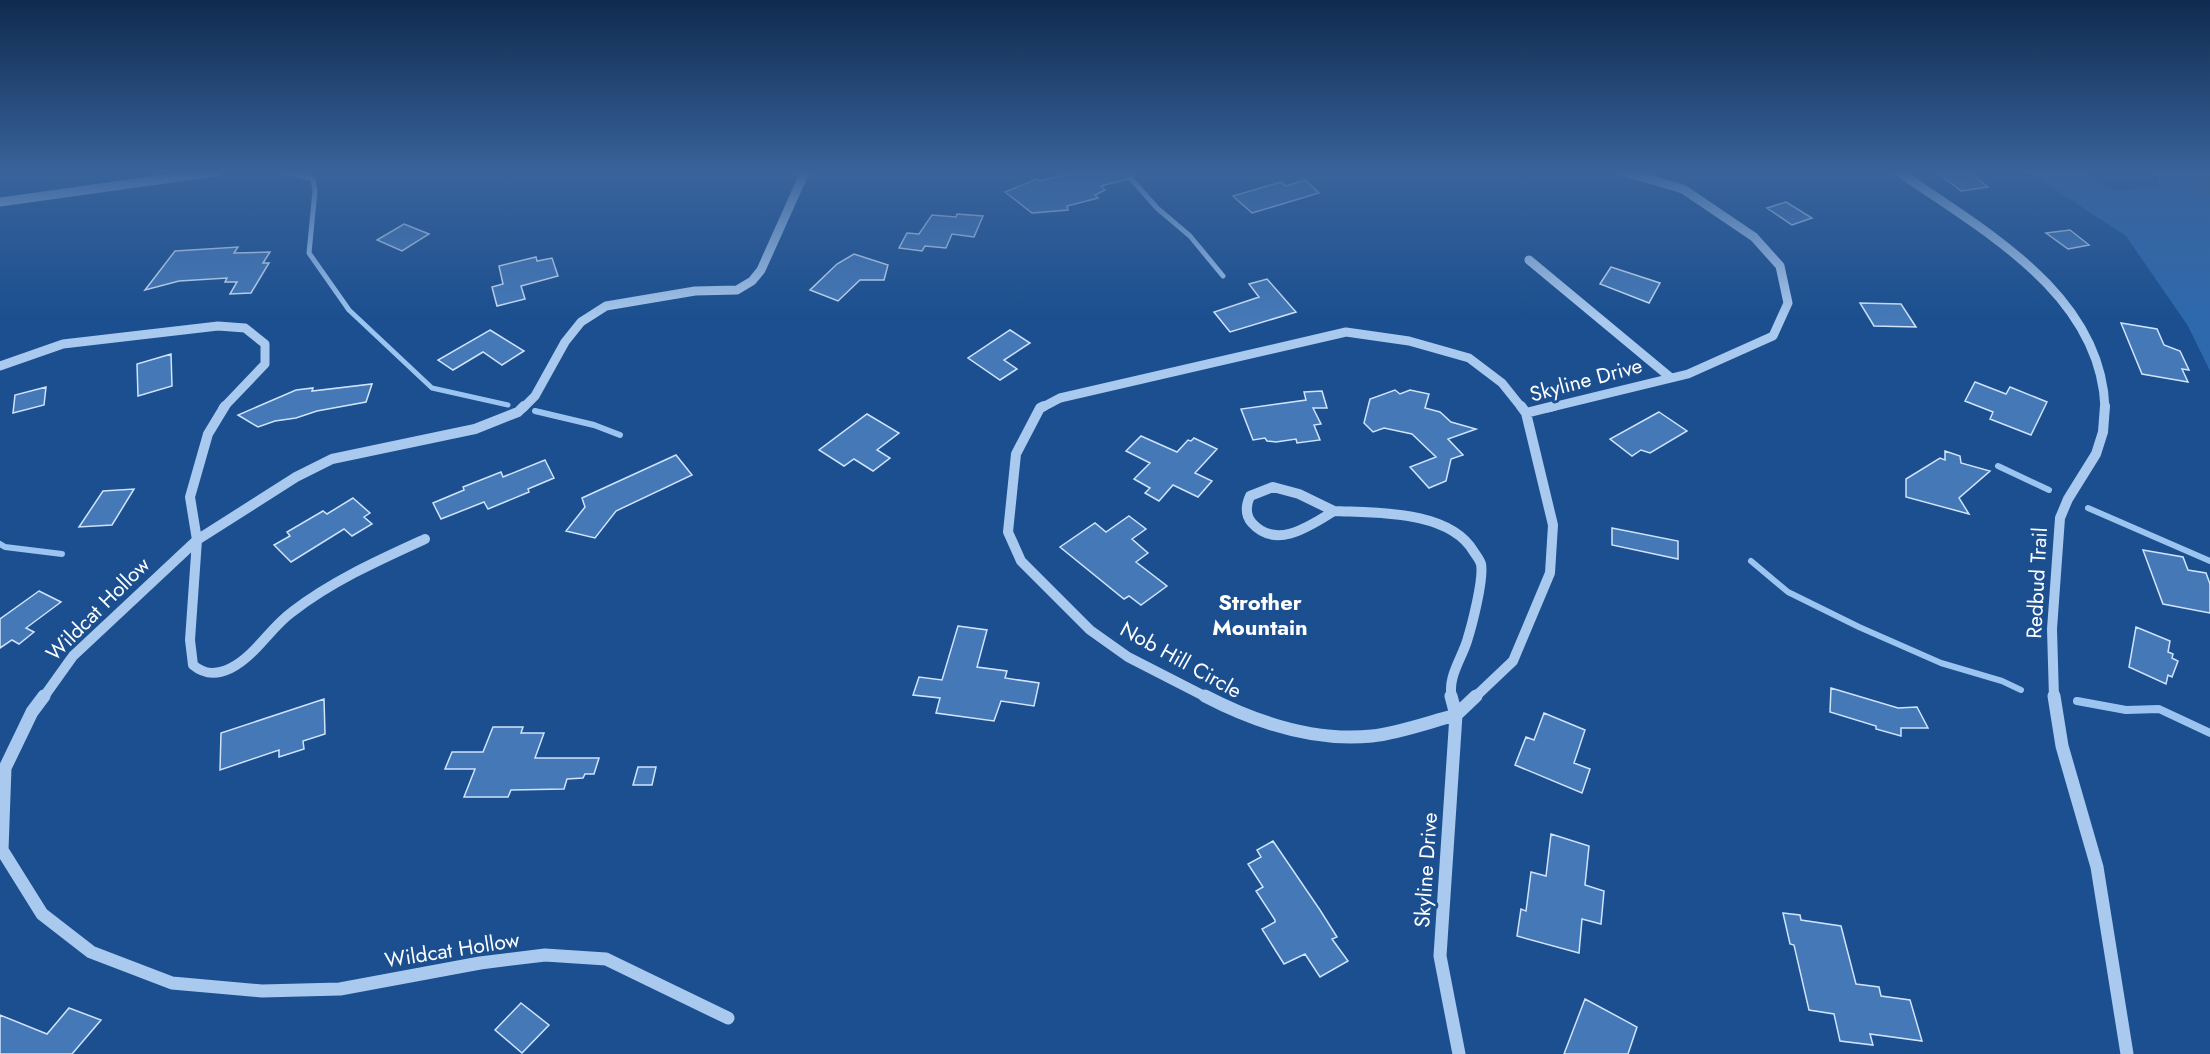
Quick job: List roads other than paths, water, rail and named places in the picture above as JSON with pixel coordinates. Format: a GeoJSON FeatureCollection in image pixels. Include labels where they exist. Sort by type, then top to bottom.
{"type":"FeatureCollection","features":[{"type":"Feature","properties":{"kind":"street","name":"Wildcat Hollow"},"geometry":{"type":"LineString","coordinates":[[728,1018],[606,959],[545,955],[480,963],[340,989],[262,991],[172,983],[91,952],[42,914],[2,850],[5,768],[32,712],[73,656],[197,540],[296,477],[332,459],[475,429],[518,412],[535,396],[565,342],[581,322],[606,306],[695,291],[737,290],[752,282],[761,270],[783,221]]}},
{"type":"Feature","properties":{"kind":"street","name":"Skyline Drive"},"geometry":{"type":"LineString","coordinates":[[1459,1054],[1440,956],[1456,715],[1513,662],[1550,573],[1552,525],[1526,413],[1688,374],[1773,336],[1788,303],[1780,267],[1754,237],[1731,221]]}},
{"type":"Feature","properties":{"kind":"street","name":"Redbud Trail"},"geometry":{"type":"LineString","coordinates":[[1968,221],[2050,287],[2074,314],[2089,340],[2098,364],[2104,396],[2104,426],[2096,455],[2070,495],[2058,525],[2053,689],[2058,728],[2097,868],[2116,1005],[2127,1054]]}},
{"type":"Feature","properties":{"kind":"street"},"geometry":{"type":"LineString","coordinates":[[1529,260],[1671,378]]}},
{"type":"Feature","properties":{"kind":"street"},"geometry":{"type":"LineString","coordinates":[[0,366],[63,344],[218,326],[245,328],[265,344],[265,364],[222,409],[208,434],[190,497],[197,540],[190,640],[193,664],[208,674],[222,672],[240,663],[290,613],[336,583],[424,539]]}},
{"type":"Feature","properties":{"kind":"street","name":"Nob Hill Circle"},"geometry":{"type":"LineString","coordinates":[[1456,715],[1372,736],[1313,735],[1238,713],[1128,657],[1090,630],[1021,561],[1008,532],[1016,454],[1040,408],[1060,398],[1346,332],[1409,341],[1469,358],[1502,383],[1526,413]]}},
{"type":"Feature","properties":{"kind":"street"},"geometry":{"type":"LineString","coordinates":[[1334,511],[1296,533],[1283,536],[1268,534],[1258,529],[1246,513],[1246,504],[1250,496],[1273,488],[1299,494],[1334,511],[1388,513],[1430,521],[1455,530],[1470,545],[1480,564],[1479,585],[1467,642],[1449,686],[1456,715]]}},
{"type":"Feature","properties":{"kind":"waterway"},"geometry":{"type":"LineString","coordinates":[[312,221],[309,253],[349,310],[432,388],[508,405]]}},
{"type":"Feature","properties":{"kind":"waterway"},"geometry":{"type":"LineString","coordinates":[[1173,221],[1190,236],[1223,276]]}},
{"type":"Feature","properties":{"kind":"waterway"},"geometry":{"type":"LineString","coordinates":[[535,411],[594,425],[620,435]]}},
{"type":"Feature","properties":{"kind":"waterway"},"geometry":{"type":"LineString","coordinates":[[1998,466],[2049,490]]}},
{"type":"Feature","properties":{"kind":"waterway"},"geometry":{"type":"LineString","coordinates":[[2088,508],[2210,561]]}},
{"type":"Feature","properties":{"kind":"waterway"},"geometry":{"type":"LineString","coordinates":[[0,544],[5,547],[62,554]]}},
{"type":"Feature","properties":{"kind":"waterway"},"geometry":{"type":"LineString","coordinates":[[1751,561],[1788,592],[1859,627],[1941,663],[2002,681],[2021,690]]}},
{"type":"Feature","properties":{"kind":"waterway"},"geometry":{"type":"LineString","coordinates":[[2077,701],[2126,710],[2159,709],[2210,733]]}},
{"type":"Feature","properties":{"kind":"district","name":"Strother Mountain"},"geometry":{"type":"Point","coordinates":[1260,614]}}]}
